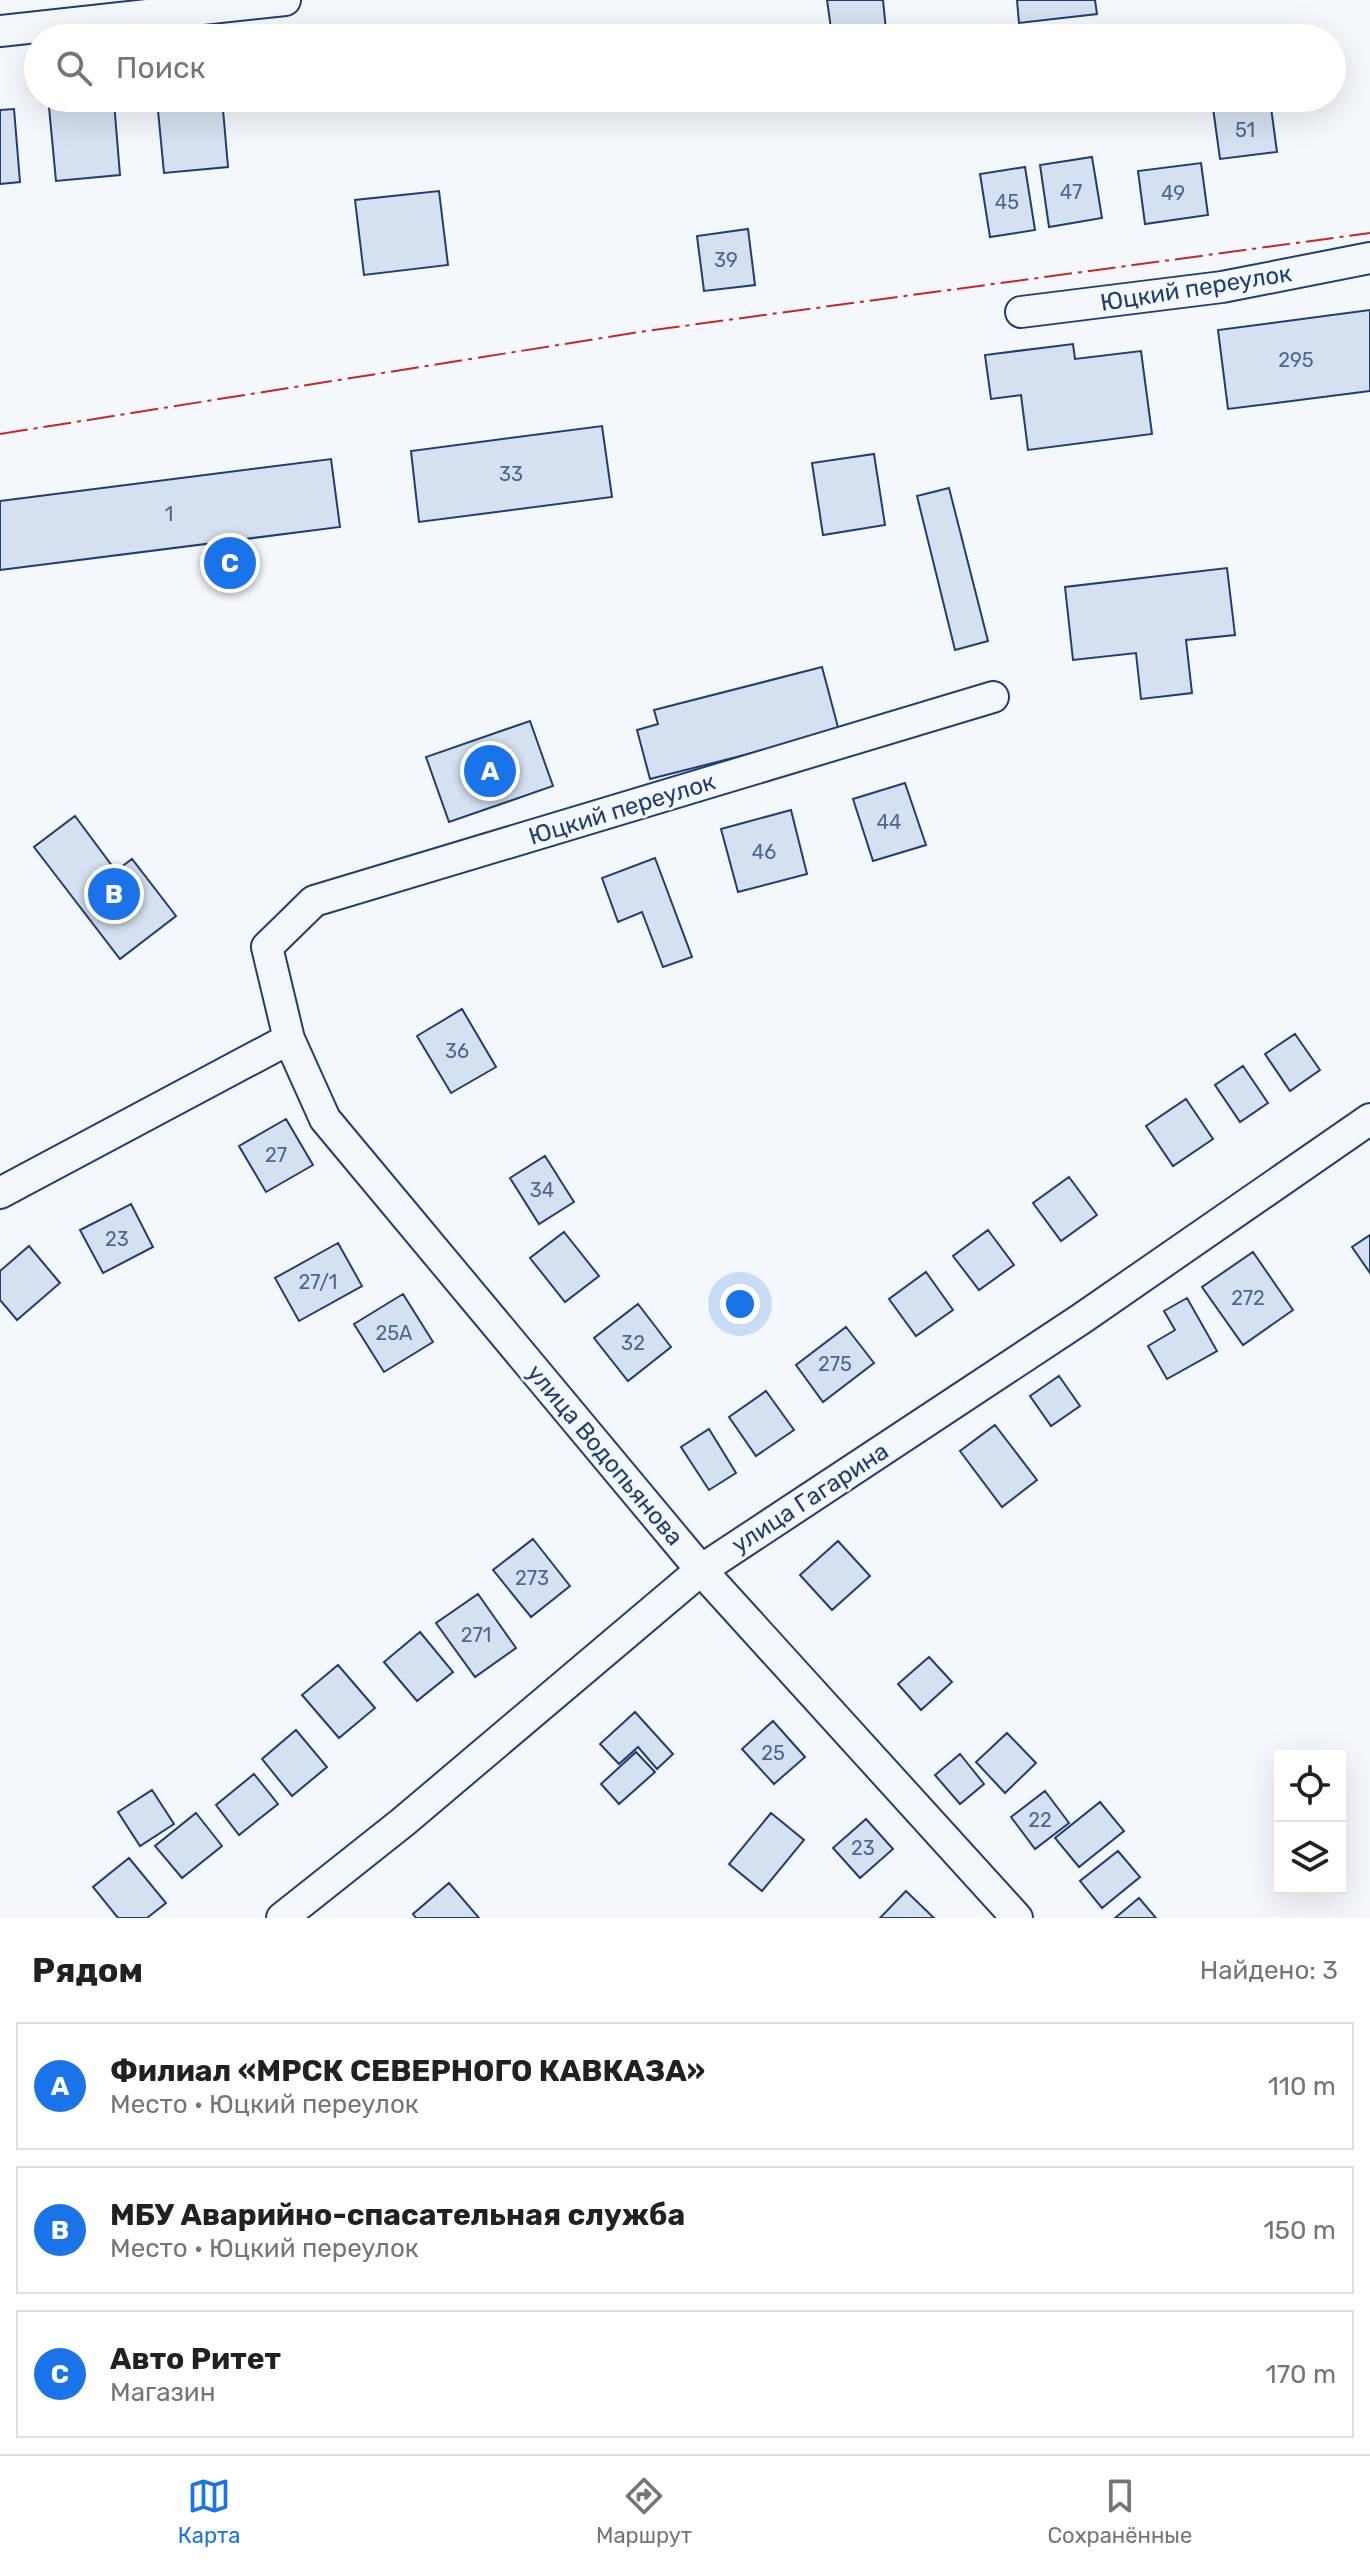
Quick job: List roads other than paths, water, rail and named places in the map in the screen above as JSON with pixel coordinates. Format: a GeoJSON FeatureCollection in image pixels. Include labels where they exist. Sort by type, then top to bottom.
{"type":"FeatureCollection","features":[{"type":"Feature","properties":{"kind":"street"},"geometry":{"type":"LineString","coordinates":[[64,24],[285,0]]}},
{"type":"Feature","properties":{"kind":"street"},"geometry":{"type":"LineString","coordinates":[[0,31],[24,28]]}},
{"type":"Feature","properties":{"kind":"street","name":"Юцкий переулок"},"geometry":{"type":"LineString","coordinates":[[1021,312],[1222,287],[1370,258]]}},
{"type":"Feature","properties":{"kind":"street","name":"Юцкий переулок"},"geometry":{"type":"LineString","coordinates":[[267,947],[314,901],[993,697]]}},
{"type":"Feature","properties":{"kind":"street","name":"улица Водопьянова"},"geometry":{"type":"LineString","coordinates":[[267,947],[289,1039],[325,1119],[701,1570],[1017,1918]]}},
{"type":"Feature","properties":{"kind":"street"},"geometry":{"type":"LineString","coordinates":[[0,1193],[289,1039]]}},
{"type":"Feature","properties":{"kind":"street","name":"улица Гагарина"},"geometry":{"type":"LineString","coordinates":[[282,1918],[403,1822],[701,1570],[1081,1319],[1370,1119]]}},
{"type":"Feature","properties":{"kind":"place","name":"Авто Ритет"},"geometry":{"type":"Point","coordinates":[230,563]}},
{"type":"Feature","properties":{"kind":"place","name":"Филиал «МРСК СЕВЕРНОГО КАВКАЗА»"},"geometry":{"type":"Point","coordinates":[490,771]}},
{"type":"Feature","properties":{"kind":"place","name":"МБУ Аварийно-спасательная служба"},"geometry":{"type":"Point","coordinates":[114,894]}}]}
